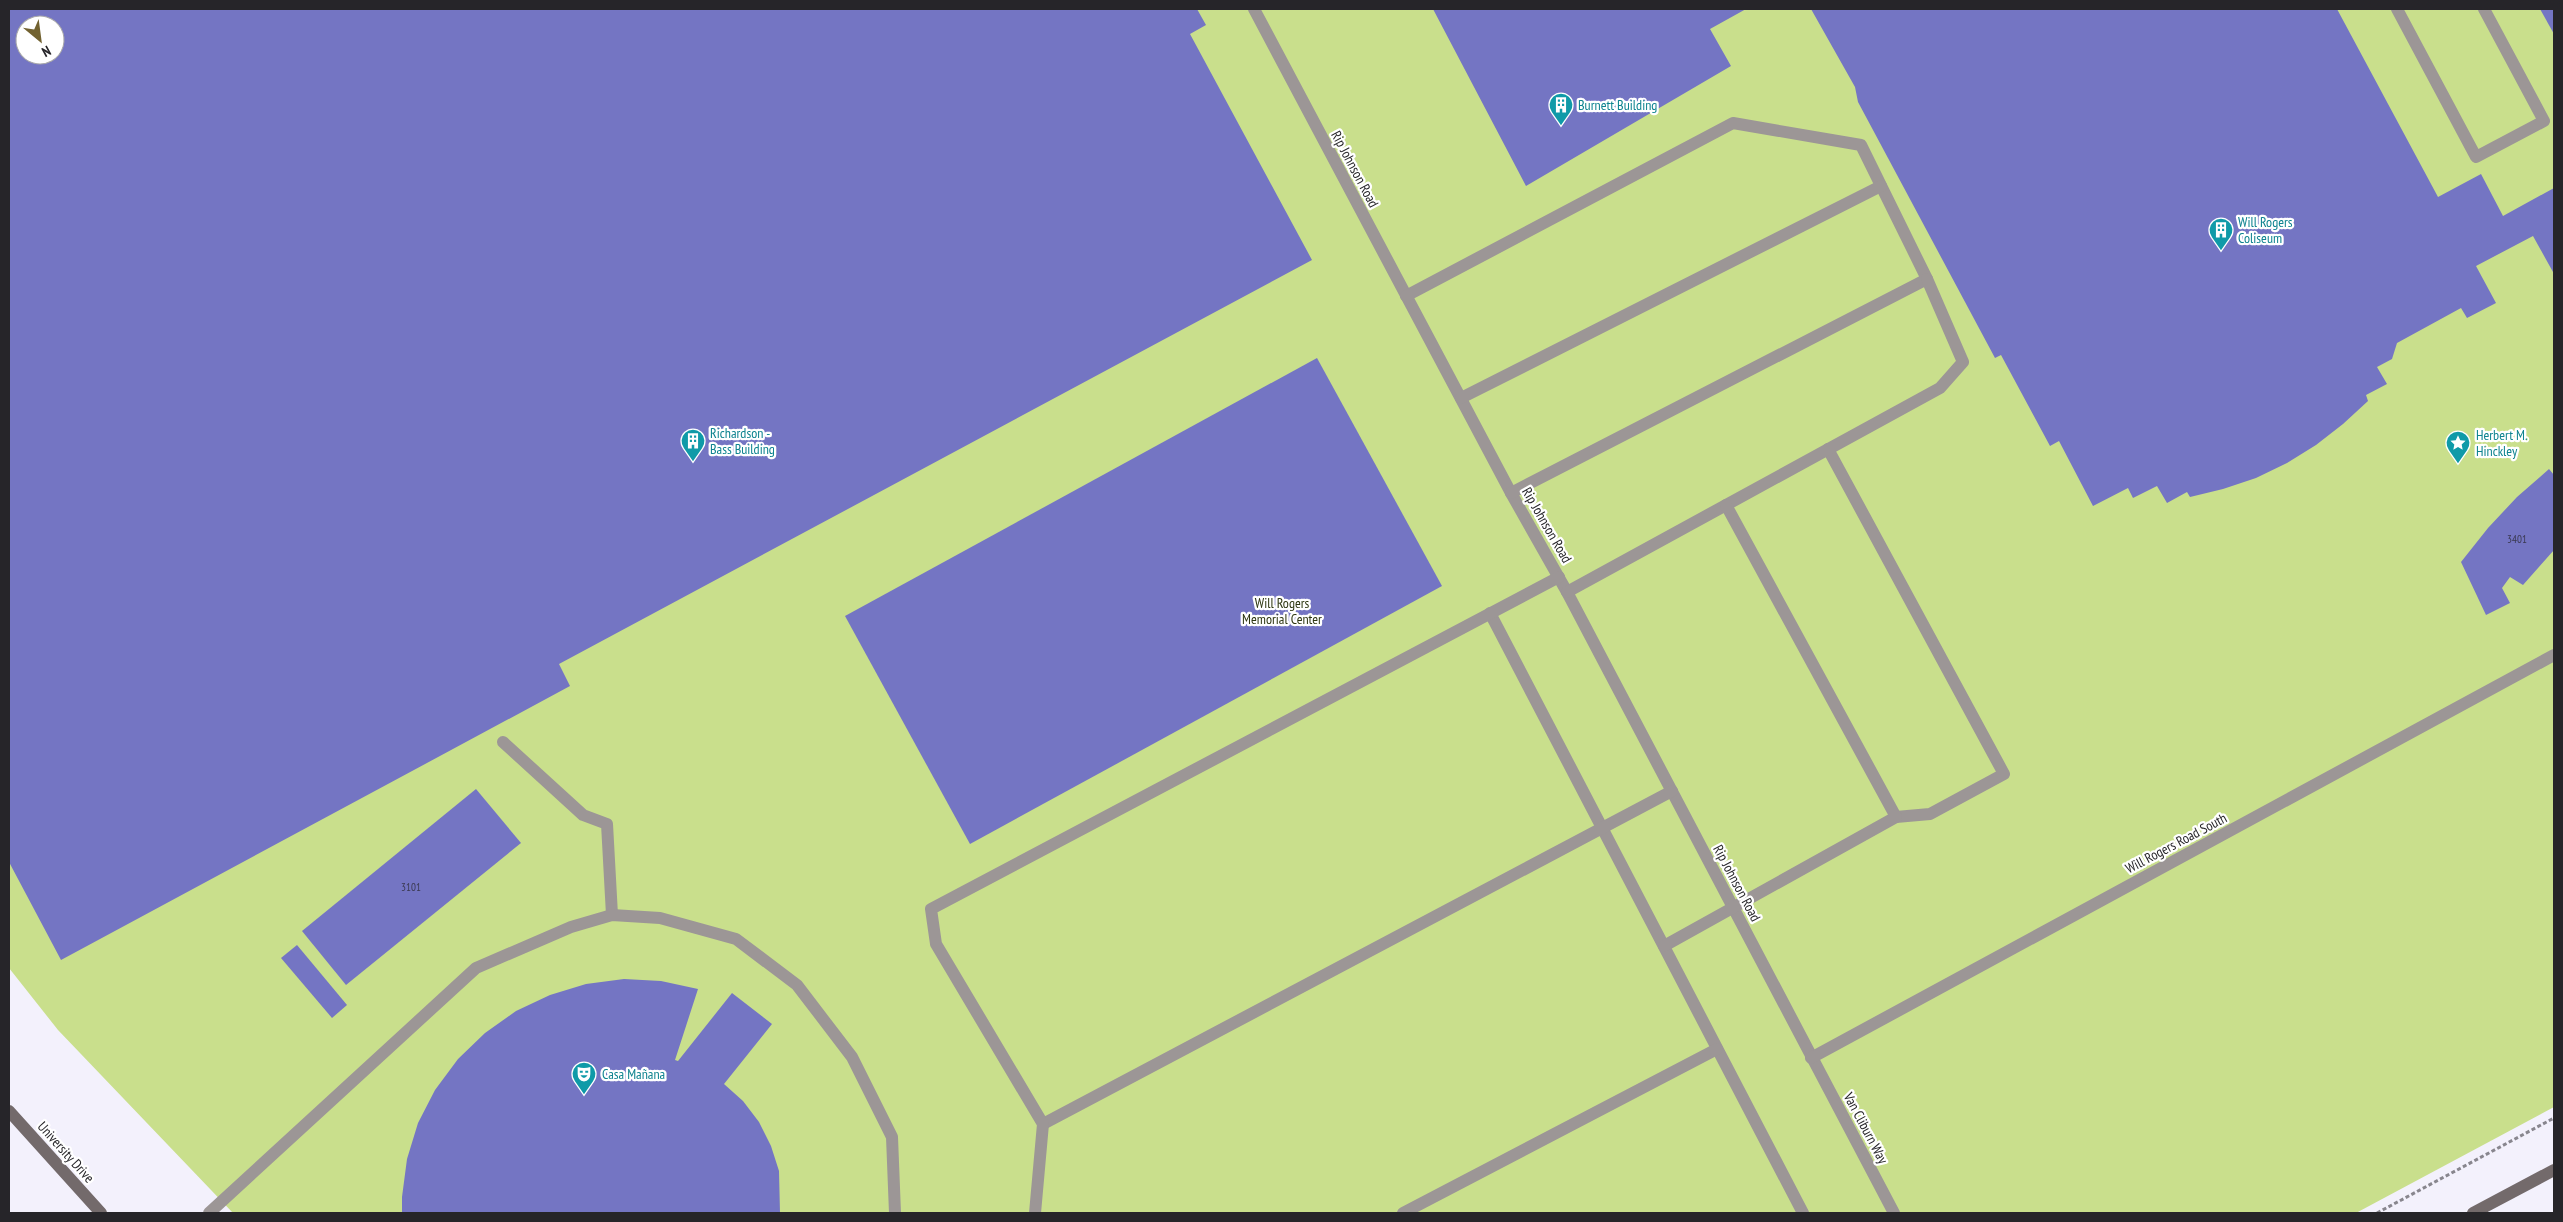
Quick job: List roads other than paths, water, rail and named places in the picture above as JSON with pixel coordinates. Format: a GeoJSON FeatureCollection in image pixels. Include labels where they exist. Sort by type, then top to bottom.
{"type":"FeatureCollection","features":[{"type":"Feature","properties":{"kind":"main road","name":"University Drive"},"geometry":{"type":"LineString","coordinates":[[9,1111],[101,1213]]}},
{"type":"Feature","properties":{"kind":"main road"},"geometry":{"type":"LineString","coordinates":[[2474,1213],[2554,1170]]}},
{"type":"Feature","properties":{"kind":"lane","name":"Rip Johnson Road"},"geometry":{"type":"LineString","coordinates":[[1254,9],[1511,493],[1567,592],[1811,1058]]}},
{"type":"Feature","properties":{"kind":"lane"},"geometry":{"type":"LineString","coordinates":[[2397,9],[2476,157],[2544,121],[2484,9]]}},
{"type":"Feature","properties":{"kind":"lane"},"geometry":{"type":"LineString","coordinates":[[1406,296],[1733,123],[1861,145],[1927,279],[1963,362],[1940,388],[1567,592]]}},
{"type":"Feature","properties":{"kind":"lane"},"geometry":{"type":"LineString","coordinates":[[1461,398],[1881,186]]}},
{"type":"Feature","properties":{"kind":"lane"},"geometry":{"type":"LineString","coordinates":[[1511,493],[1927,279]]}},
{"type":"Feature","properties":{"kind":"lane"},"geometry":{"type":"LineString","coordinates":[[1664,946],[1896,817],[1930,814],[2004,774],[1828,449]]}},
{"type":"Feature","properties":{"kind":"lane"},"geometry":{"type":"LineString","coordinates":[[1726,505],[1896,817]]}},
{"type":"Feature","properties":{"kind":"lane"},"geometry":{"type":"LineString","coordinates":[[1036,1213],[1043,1124],[936,944],[931,909],[1559,577]]}},
{"type":"Feature","properties":{"kind":"lane"},"geometry":{"type":"LineString","coordinates":[[1490,613],[1803,1213]]}},
{"type":"Feature","properties":{"kind":"lane","name":"Will Rogers Road South"},"geometry":{"type":"LineString","coordinates":[[1811,1058],[2554,654]]}},
{"type":"Feature","properties":{"kind":"lane"},"geometry":{"type":"LineString","coordinates":[[503,742],[583,815],[607,824],[612,915]]}},
{"type":"Feature","properties":{"kind":"lane"},"geometry":{"type":"LineString","coordinates":[[1043,1124],[1672,791]]}},
{"type":"Feature","properties":{"kind":"lane"},"geometry":{"type":"LineString","coordinates":[[209,1213],[476,968],[571,927],[612,915],[660,918],[736,939],[797,985],[852,1057],[892,1137],[895,1213]]}},
{"type":"Feature","properties":{"kind":"lane"},"geometry":{"type":"LineString","coordinates":[[1403,1213],[1717,1048]]}},
{"type":"Feature","properties":{"kind":"lane","name":"Van Cliburn Way"},"geometry":{"type":"LineString","coordinates":[[1811,1058],[1894,1213]]}},
{"type":"Feature","properties":{"kind":"place","name":"Burnett Building"},"geometry":{"type":"Point","coordinates":[1561,126]}},
{"type":"Feature","properties":{"kind":"place","name":"Will Rogers Coliseum"},"geometry":{"type":"Point","coordinates":[2221,251]}},
{"type":"Feature","properties":{"kind":"place","name":"Richardson - Bass Building"},"geometry":{"type":"Point","coordinates":[693,462]}},
{"type":"Feature","properties":{"kind":"place","name":"Herbert M. Hinckley"},"geometry":{"type":"Point","coordinates":[2458,464]}},
{"type":"Feature","properties":{"kind":"place","name":"Casa Mañana"},"geometry":{"type":"Point","coordinates":[584,1095]}},
{"type":"Feature","properties":{"kind":"park label","name":"Will Rogers Memorial Center"},"geometry":{"type":"Point","coordinates":[1282,612]}}]}
